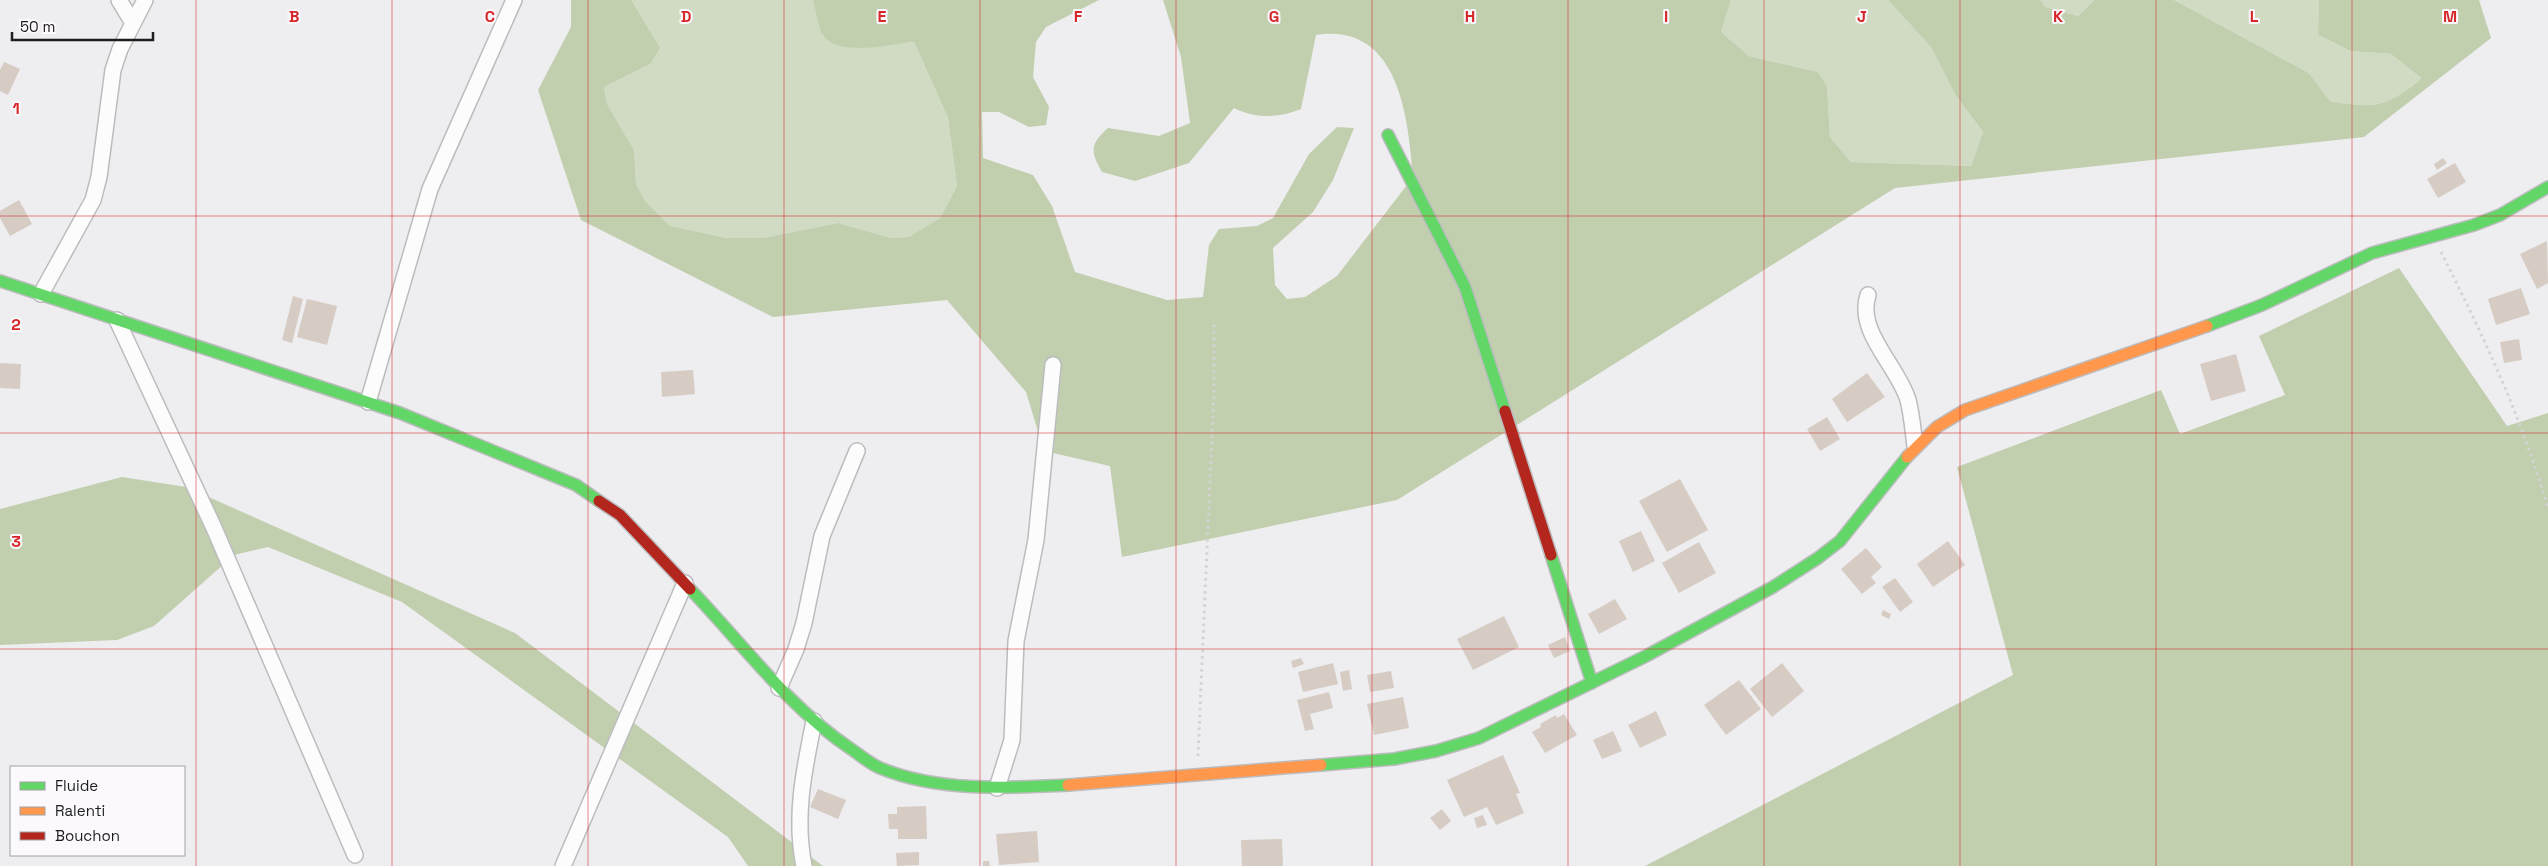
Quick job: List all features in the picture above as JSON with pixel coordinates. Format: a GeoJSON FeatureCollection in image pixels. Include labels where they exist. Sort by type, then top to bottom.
{"type":"FeatureCollection","features":[{"type":"Feature","properties":{"kind":"street"},"geometry":{"type":"LineString","coordinates":[[119,0],[133,23]]}},
{"type":"Feature","properties":{"kind":"street"},"geometry":{"type":"LineString","coordinates":[[41,294],[93,200],[99,176],[113,70],[120,49],[145,0]]}},
{"type":"Feature","properties":{"kind":"street"},"geometry":{"type":"LineString","coordinates":[[368,402],[430,189],[514,0]]}},
{"type":"Feature","properties":{"kind":"street"},"geometry":{"type":"LineString","coordinates":[[1388,135],[1465,287],[1592,683]]}},
{"type":"Feature","properties":{"kind":"street"},"geometry":{"type":"LineString","coordinates":[[0,281],[400,412],[576,485],[620,515],[685,583],[779,688],[814,721],[855,753],[879,768],[936,783],[997,788],[1106,784],[1346,765],[1436,751],[1479,738],[1592,683],[1714,620],[1818,558],[1840,540],[1915,446],[1937,426],[1965,410],[2160,344],[2243,312],[2372,253],[2474,225],[2500,215],[2548,187]]}},
{"type":"Feature","properties":{"kind":"street"},"geometry":{"type":"LineString","coordinates":[[1868,296],[1864,309],[1876,342],[1899,380],[1908,401],[1915,446]]}},
{"type":"Feature","properties":{"kind":"street"},"geometry":{"type":"LineString","coordinates":[[117,320],[214,528],[355,855]]}},
{"type":"Feature","properties":{"kind":"street"},"geometry":{"type":"LineString","coordinates":[[997,788],[1012,740],[1016,641],[1036,540],[1053,365]]}},
{"type":"Feature","properties":{"kind":"street"},"geometry":{"type":"LineString","coordinates":[[779,688],[796,649],[804,623],[822,536],[857,452]]}},
{"type":"Feature","properties":{"kind":"street"},"geometry":{"type":"LineString","coordinates":[[563,866],[685,583]]}},
{"type":"Feature","properties":{"kind":"street"},"geometry":{"type":"LineString","coordinates":[[804,866],[799,842],[799,811],[814,721]]}},
{"type":"Feature","properties":{"kind":"path"},"geometry":{"type":"LineString","coordinates":[[2433,236],[2475,318],[2535,462],[2548,509]]}},
{"type":"Feature","properties":{"kind":"path"},"geometry":{"type":"LineString","coordinates":[[1197,777],[1214,390],[1214,324]]}},
{"type":"Feature","properties":{"kind":"green space"},"geometry":{"type":"Polygon","coordinates":[[[571,0],[631,0],[660,48],[650,64],[604,87],[607,104],[634,150],[636,184],[645,201],[670,226],[727,238],[763,238],[838,223],[891,238],[909,237],[940,218],[957,186],[948,118],[914,42],[867,48],[854,48],[832,43],[822,34],[813,0],[1099,0],[1046,27],[1036,42],[1033,77],[1049,107],[1046,125],[1029,127],[999,112],[982,112],[983,158],[1033,175],[1052,206],[1075,272],[1167,300],[1203,297],[1209,245],[1219,229],[1257,226],[1273,218],[1309,154],[1337,127],[1354,128],[1333,180],[1313,212],[1273,248],[1275,285],[1287,299],[1305,297],[1337,276],[1413,177],[1411,153],[1402,102],[1394,79],[1382,58],[1365,43],[1344,35],[1316,35],[1301,109],[1276,116],[1259,116],[1234,108],[1189,163],[1135,181],[1102,172],[1095,159],[1094,148],[1095,143],[1108,128],[1159,136],[1190,123],[1181,57],[1163,0],[1731,0],[1721,32],[1749,56],[1818,72],[1827,86],[1830,137],[1851,162],[1971,166],[1983,132],[1956,96],[1931,47],[1888,0],[2040,0],[2045,7],[2078,16],[2094,0],[2174,0],[2309,73],[2330,101],[2357,105],[2379,104],[2389,101],[2410,88],[2421,78],[2391,54],[2350,51],[2318,35],[2319,0],[2479,0],[2491,38],[2364,137],[1895,188],[1397,500],[1122,557],[1110,466],[1044,451],[1026,392],[947,300],[773,317],[581,220],[538,90],[571,27],[571,0]]]}},
{"type":"Feature","properties":{"kind":"green space"},"geometry":{"type":"Polygon","coordinates":[[[631,0],[813,0],[823,36],[854,48],[914,42],[948,118],[957,186],[940,218],[910,237],[891,238],[838,223],[763,238],[727,238],[670,226],[645,201],[636,184],[634,150],[607,104],[604,87],[650,64],[631,0]]]}},
{"type":"Feature","properties":{"kind":"green space"},"geometry":{"type":"Polygon","coordinates":[[[1731,0],[1888,0],[1931,47],[1956,96],[1983,132],[1971,166],[1851,162],[1830,137],[1827,86],[1818,72],[1749,56],[1721,32],[1731,0]]]}},
{"type":"Feature","properties":{"kind":"green space"},"geometry":{"type":"Polygon","coordinates":[[[2040,0],[2094,0],[2078,16],[2044,7],[2040,0]]]}},
{"type":"Feature","properties":{"kind":"green space"},"geometry":{"type":"Polygon","coordinates":[[[2174,0],[2319,0],[2318,35],[2350,51],[2391,54],[2421,78],[2395,100],[2362,107],[2330,101],[2309,73],[2174,0]]]}},
{"type":"Feature","properties":{"kind":"green space"},"geometry":{"type":"Polygon","coordinates":[[[2399,268],[2507,426],[2548,413],[2548,866],[1645,866],[2013,675],[1957,467],[2161,390],[2180,434],[2285,395],[2259,336],[2399,268]]]}},
{"type":"Feature","properties":{"kind":"green space"},"geometry":{"type":"Polygon","coordinates":[[[122,477],[186,487],[515,633],[823,866],[748,866],[728,837],[402,602],[268,547],[234,555],[154,626],[117,640],[0,645],[0,509],[122,477]]]}},
{"type":"Feature","properties":{"kind":"building"},"geometry":{"type":"Polygon","coordinates":[[[4,62],[20,69],[8,95],[0,91],[0,70],[4,62]]]}},
{"type":"Feature","properties":{"kind":"building"},"geometry":{"type":"Polygon","coordinates":[[[2443,158],[2447,163],[2437,170],[2434,164],[2443,158]]]}},
{"type":"Feature","properties":{"kind":"building"},"geometry":{"type":"Polygon","coordinates":[[[2455,163],[2466,182],[2438,198],[2427,179],[2455,163]]]}},
{"type":"Feature","properties":{"kind":"building"},"geometry":{"type":"Polygon","coordinates":[[[19,200],[32,224],[10,236],[0,218],[0,211],[19,200]]]}},
{"type":"Feature","properties":{"kind":"building"},"geometry":{"type":"Polygon","coordinates":[[[2547,241],[2548,283],[2537,289],[2520,254],[2547,241]]]}},
{"type":"Feature","properties":{"kind":"building"},"geometry":{"type":"Polygon","coordinates":[[[2521,288],[2530,314],[2496,325],[2488,299],[2521,288]]]}},
{"type":"Feature","properties":{"kind":"building"},"geometry":{"type":"Polygon","coordinates":[[[293,296],[303,299],[292,343],[282,340],[293,296]]]}},
{"type":"Feature","properties":{"kind":"building"},"geometry":{"type":"Polygon","coordinates":[[[307,299],[337,306],[327,345],[297,337],[307,299]]]}},
{"type":"Feature","properties":{"kind":"building"},"geometry":{"type":"Polygon","coordinates":[[[2519,339],[2522,360],[2504,363],[2500,342],[2519,339]]]}},
{"type":"Feature","properties":{"kind":"building"},"geometry":{"type":"Polygon","coordinates":[[[2236,354],[2246,391],[2211,401],[2200,364],[2236,354]]]}},
{"type":"Feature","properties":{"kind":"building"},"geometry":{"type":"Polygon","coordinates":[[[0,363],[21,364],[20,389],[0,388],[0,363]]]}},
{"type":"Feature","properties":{"kind":"building"},"geometry":{"type":"Polygon","coordinates":[[[693,370],[695,394],[662,397],[661,372],[693,370]]]}},
{"type":"Feature","properties":{"kind":"building"},"geometry":{"type":"Polygon","coordinates":[[[1867,373],[1885,397],[1847,422],[1832,399],[1867,373]]]}},
{"type":"Feature","properties":{"kind":"building"},"geometry":{"type":"Polygon","coordinates":[[[1827,417],[1840,439],[1820,451],[1807,429],[1827,417]]]}},
{"type":"Feature","properties":{"kind":"building"},"geometry":{"type":"Polygon","coordinates":[[[1680,479],[1708,530],[1667,552],[1639,501],[1680,479]]]}},
{"type":"Feature","properties":{"kind":"building"},"geometry":{"type":"Polygon","coordinates":[[[1641,531],[1655,561],[1633,572],[1619,541],[1641,531]]]}},
{"type":"Feature","properties":{"kind":"building"},"geometry":{"type":"Polygon","coordinates":[[[1948,541],[1965,565],[1933,587],[1917,564],[1948,541]]]}},
{"type":"Feature","properties":{"kind":"building"},"geometry":{"type":"Polygon","coordinates":[[[1699,542],[1716,573],[1679,593],[1662,563],[1699,542]]]}},
{"type":"Feature","properties":{"kind":"building"},"geometry":{"type":"Polygon","coordinates":[[[1866,548],[1882,567],[1871,577],[1876,583],[1862,594],[1841,569],[1866,548]]]}},
{"type":"Feature","properties":{"kind":"building"},"geometry":{"type":"Polygon","coordinates":[[[1895,578],[1913,602],[1900,612],[1882,587],[1895,578]]]}},
{"type":"Feature","properties":{"kind":"building"},"geometry":{"type":"Polygon","coordinates":[[[1615,599],[1627,619],[1599,634],[1588,614],[1615,599]]]}},
{"type":"Feature","properties":{"kind":"building"},"geometry":{"type":"Polygon","coordinates":[[[1883,610],[1891,614],[1889,619],[1881,615],[1883,610]]]}},
{"type":"Feature","properties":{"kind":"building"},"geometry":{"type":"Polygon","coordinates":[[[1504,616],[1519,647],[1473,670],[1457,639],[1504,616]]]}},
{"type":"Feature","properties":{"kind":"building"},"geometry":{"type":"Polygon","coordinates":[[[1565,637],[1570,651],[1554,658],[1548,645],[1565,637]]]}},
{"type":"Feature","properties":{"kind":"building"},"geometry":{"type":"Polygon","coordinates":[[[1301,658],[1304,664],[1293,668],[1291,661],[1301,658]]]}},
{"type":"Feature","properties":{"kind":"building"},"geometry":{"type":"Polygon","coordinates":[[[1333,663],[1338,684],[1303,692],[1298,672],[1333,663]]]}},
{"type":"Feature","properties":{"kind":"building"},"geometry":{"type":"Polygon","coordinates":[[[1782,663],[1804,691],[1772,717],[1750,689],[1782,663]]]}},
{"type":"Feature","properties":{"kind":"building"},"geometry":{"type":"Polygon","coordinates":[[[1349,670],[1352,689],[1343,691],[1340,672],[1349,670]]]}},
{"type":"Feature","properties":{"kind":"building"},"geometry":{"type":"Polygon","coordinates":[[[1391,671],[1394,688],[1370,692],[1367,675],[1391,671]]]}},
{"type":"Feature","properties":{"kind":"building"},"geometry":{"type":"Polygon","coordinates":[[[1739,680],[1761,709],[1726,735],[1704,705],[1739,680]]]}},
{"type":"Feature","properties":{"kind":"building"},"geometry":{"type":"Polygon","coordinates":[[[1329,692],[1333,708],[1310,714],[1314,729],[1305,731],[1297,700],[1329,692]]]}},
{"type":"Feature","properties":{"kind":"building"},"geometry":{"type":"Polygon","coordinates":[[[1403,697],[1409,728],[1374,735],[1367,704],[1403,697]]]}},
{"type":"Feature","properties":{"kind":"building"},"geometry":{"type":"Polygon","coordinates":[[[1656,711],[1667,735],[1640,748],[1628,725],[1656,711]]]}},
{"type":"Feature","properties":{"kind":"building"},"geometry":{"type":"Polygon","coordinates":[[[1564,714],[1577,735],[1545,753],[1532,732],[1541,727],[1540,724],[1556,715],[1557,718],[1564,714]]]}},
{"type":"Feature","properties":{"kind":"building"},"geometry":{"type":"Polygon","coordinates":[[[1613,731],[1622,751],[1602,759],[1593,740],[1613,731]]]}},
{"type":"Feature","properties":{"kind":"building"},"geometry":{"type":"Polygon","coordinates":[[[1503,755],[1520,793],[1516,794],[1524,813],[1496,825],[1487,807],[1464,817],[1447,780],[1503,755]]]}},
{"type":"Feature","properties":{"kind":"building"},"geometry":{"type":"Polygon","coordinates":[[[818,789],[846,800],[838,819],[810,807],[818,789]]]}},
{"type":"Feature","properties":{"kind":"building"},"geometry":{"type":"Polygon","coordinates":[[[926,806],[927,839],[898,839],[898,829],[889,829],[888,814],[897,814],[897,807],[926,806]]]}},
{"type":"Feature","properties":{"kind":"building"},"geometry":{"type":"Polygon","coordinates":[[[1442,809],[1451,821],[1440,830],[1430,818],[1442,809]]]}},
{"type":"Feature","properties":{"kind":"building"},"geometry":{"type":"Polygon","coordinates":[[[1483,815],[1487,825],[1477,828],[1474,818],[1483,815]]]}},
{"type":"Feature","properties":{"kind":"building"},"geometry":{"type":"Polygon","coordinates":[[[1037,831],[1039,862],[999,865],[996,834],[1037,831]]]}},
{"type":"Feature","properties":{"kind":"building"},"geometry":{"type":"Polygon","coordinates":[[[1282,839],[1283,866],[1242,866],[1241,840],[1282,839]]]}},
{"type":"Feature","properties":{"kind":"building"},"geometry":{"type":"Polygon","coordinates":[[[919,852],[919,865],[897,866],[896,853],[919,852]]]}},
{"type":"Feature","properties":{"kind":"building"},"geometry":{"type":"Polygon","coordinates":[[[983,861],[989,861],[990,866],[983,866],[983,861]]]}},
{"type":"Feature","properties":{"kind":"traffic: fast"},"geometry":{"type":"LineString","coordinates":[[1388,135],[1465,287],[1505,411]]}},
{"type":"Feature","properties":{"kind":"traffic: fast"},"geometry":{"type":"LineString","coordinates":[[2207,326],[2262,305],[2372,253],[2474,225],[2500,215],[2548,187]]}},
{"type":"Feature","properties":{"kind":"traffic: fast"},"geometry":{"type":"LineString","coordinates":[[0,281],[400,413],[576,485],[599,501]]}},
{"type":"Feature","properties":{"kind":"traffic: fast"},"geometry":{"type":"LineString","coordinates":[[1321,765],[1394,759],[1436,751],[1479,738],[1646,656],[1773,587],[1818,558],[1840,541],[1907,457]]}},
{"type":"Feature","properties":{"kind":"traffic: fast"},"geometry":{"type":"LineString","coordinates":[[1551,555],[1592,683]]}},
{"type":"Feature","properties":{"kind":"traffic: fast"},"geometry":{"type":"LineString","coordinates":[[690,589],[766,674],[807,714],[828,732],[876,766],[902,776],[949,785],[973,787],[1068,785]]}},
{"type":"Feature","properties":{"kind":"traffic: slow"},"geometry":{"type":"LineString","coordinates":[[1907,457],[1937,427],[1965,410],[2207,326]]}},
{"type":"Feature","properties":{"kind":"traffic: slow"},"geometry":{"type":"LineString","coordinates":[[1068,785],[1321,765]]}},
{"type":"Feature","properties":{"kind":"traffic: jam"},"geometry":{"type":"LineString","coordinates":[[1505,411],[1551,555]]}},
{"type":"Feature","properties":{"kind":"traffic: jam"},"geometry":{"type":"LineString","coordinates":[[599,501],[620,515],[690,589]]}}]}
